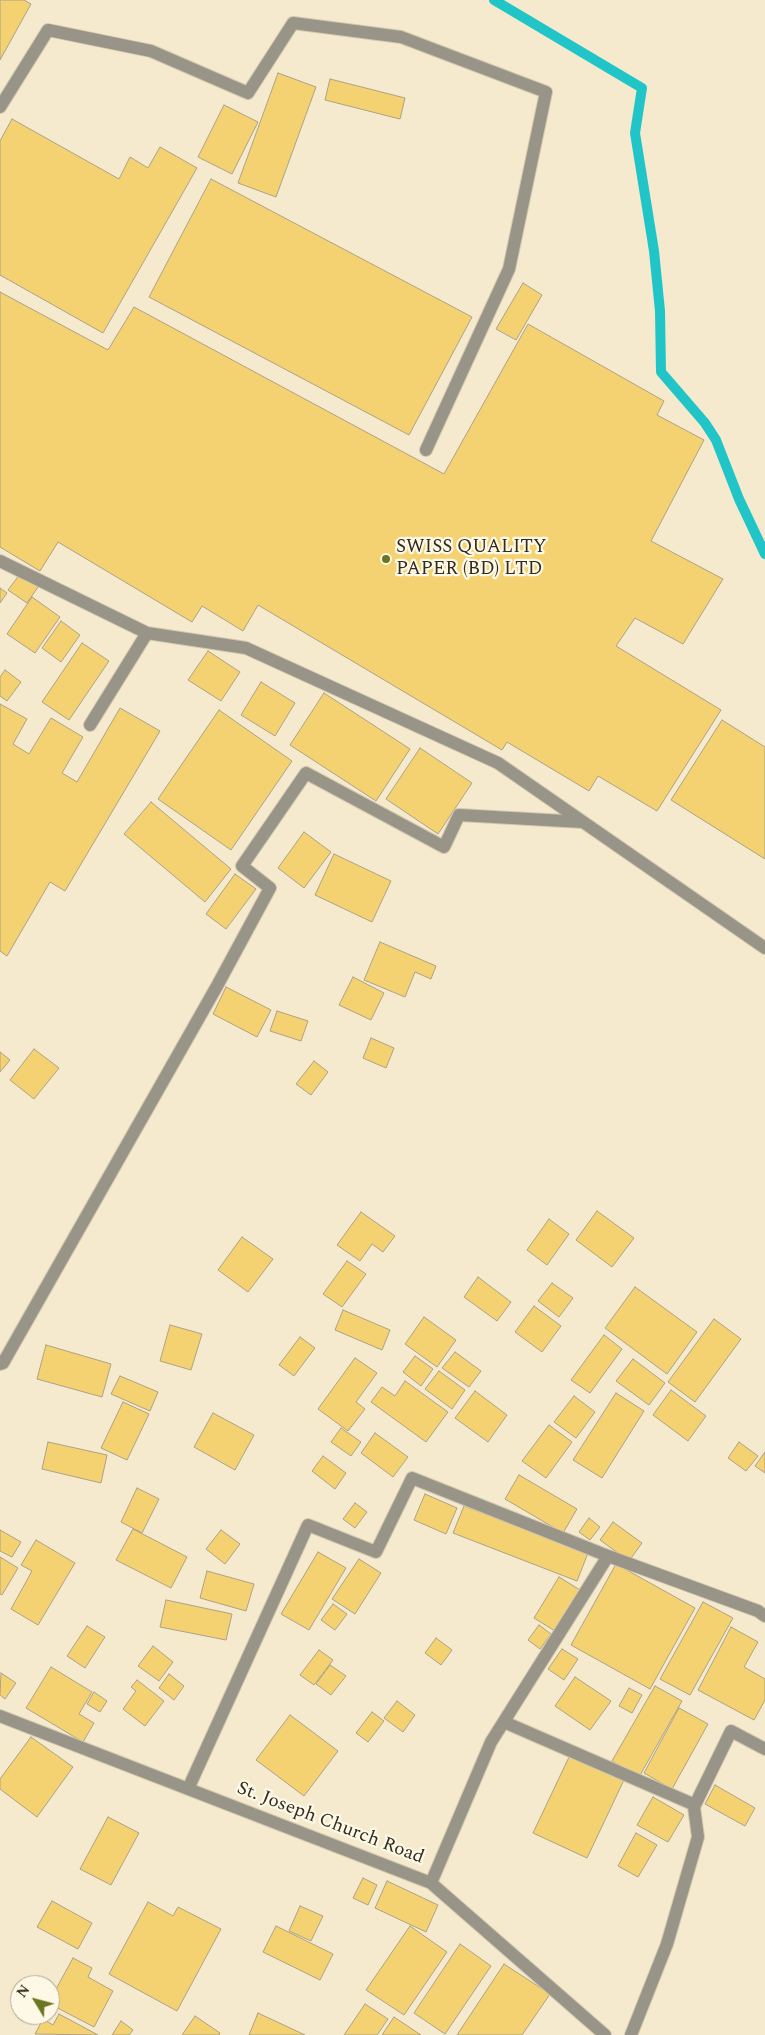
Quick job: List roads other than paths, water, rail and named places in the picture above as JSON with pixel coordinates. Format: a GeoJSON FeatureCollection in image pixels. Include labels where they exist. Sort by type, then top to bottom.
{"type":"FeatureCollection","features":[{"type":"Feature","properties":{"kind":"street"},"geometry":{"type":"LineString","coordinates":[[0,107],[48,30],[151,51],[248,93],[293,23],[401,37],[546,92],[509,269],[426,450]]}},
{"type":"Feature","properties":{"kind":"street"},"geometry":{"type":"LineString","coordinates":[[0,561],[147,633],[246,648],[498,763],[765,948]]}},
{"type":"Feature","properties":{"kind":"street"},"geometry":{"type":"LineString","coordinates":[[90,725],[147,633]]}},
{"type":"Feature","properties":{"kind":"street"},"geometry":{"type":"LineString","coordinates":[[0,1364],[212,995],[270,888],[242,866],[306,773],[444,847],[459,815],[582,822]]}},
{"type":"Feature","properties":{"kind":"street"},"geometry":{"type":"LineString","coordinates":[[188,1789],[308,1525],[376,1552],[412,1478],[765,1616]]}},
{"type":"Feature","properties":{"kind":"street"},"geometry":{"type":"LineString","coordinates":[[431,1883],[491,1742],[608,1556]]}},
{"type":"Feature","properties":{"kind":"street","name":"St. Joseph Church Road"},"geometry":{"type":"LineString","coordinates":[[0,1716],[431,1883],[605,2035]]}},
{"type":"Feature","properties":{"kind":"street"},"geometry":{"type":"LineString","coordinates":[[504,1722],[696,1805]]}},
{"type":"Feature","properties":{"kind":"street"},"geometry":{"type":"LineString","coordinates":[[631,2035],[667,1944],[698,1837],[694,1807],[731,1731],[765,1749]]}},
{"type":"Feature","properties":{"kind":"waterway"},"geometry":{"type":"LineString","coordinates":[[494,0],[642,88],[635,133],[654,251],[660,311],[661,372],[705,423],[716,440],[739,499],[765,554]]}},
{"type":"Feature","properties":{"kind":"place","name":"SWISS QUALITY PAPER (BD) LTD"},"geometry":{"type":"Point","coordinates":[386,559]}}]}
